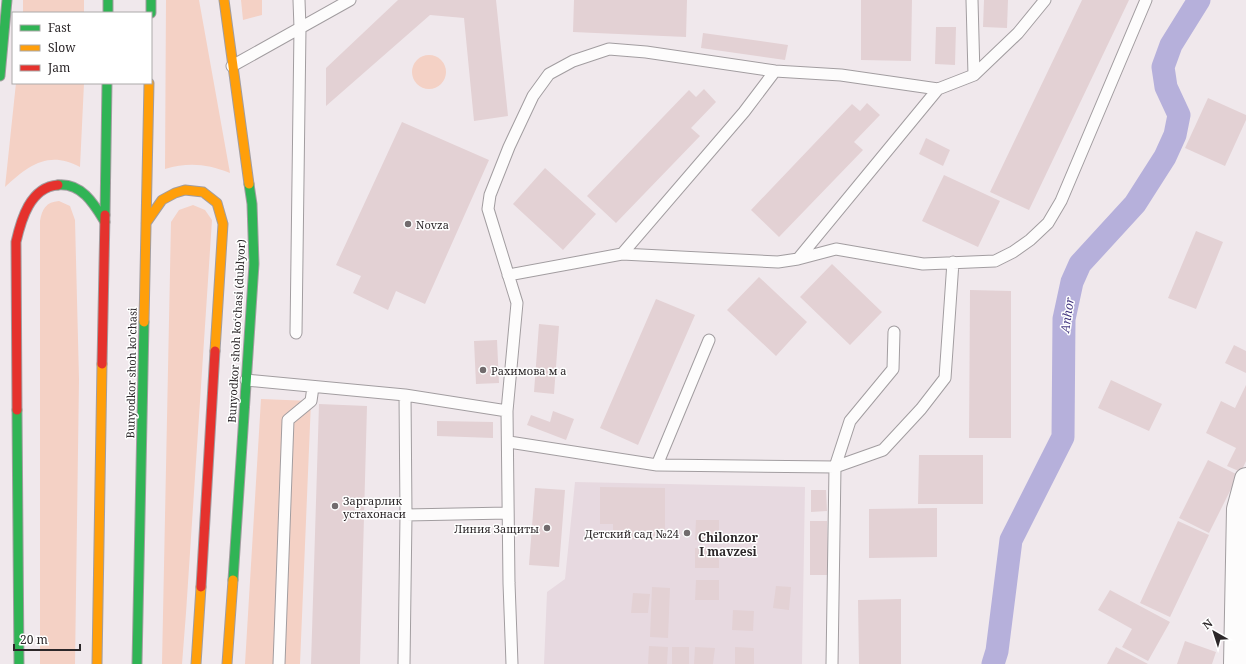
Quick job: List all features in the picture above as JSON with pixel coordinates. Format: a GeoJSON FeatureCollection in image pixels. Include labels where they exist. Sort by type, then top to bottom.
{"type":"FeatureCollection","features":[{"type":"Feature","properties":{"kind":"main road"},"geometry":{"type":"LineString","coordinates":[[0,76],[1,52],[7,0]]}},
{"type":"Feature","properties":{"kind":"main road"},"geometry":{"type":"LineString","coordinates":[[108,0],[108,12]]}},
{"type":"Feature","properties":{"kind":"main road"},"geometry":{"type":"LineString","coordinates":[[151,0],[151,12]]}},
{"type":"Feature","properties":{"kind":"main road","name":"Bunyodkor shoh koʻchasi (dublyor)"},"geometry":{"type":"LineString","coordinates":[[224,0],[232,66],[248,169],[254,264],[227,664]]}},
{"type":"Feature","properties":{"kind":"main road"},"geometry":{"type":"LineString","coordinates":[[97,664],[107,84]]}},
{"type":"Feature","properties":{"kind":"main road","name":"Bunyodkor shoh ko'chasi"},"geometry":{"type":"LineString","coordinates":[[138,664],[142,378],[149,84]]}},
{"type":"Feature","properties":{"kind":"main road"},"geometry":{"type":"LineString","coordinates":[[19,664],[16,242],[18,229],[28,205],[38,193],[51,186],[66,184],[79,188],[89,196],[98,208],[105,222]]}},
{"type":"Feature","properties":{"kind":"main road"},"geometry":{"type":"LineString","coordinates":[[146,223],[154,210],[164,199],[177,192],[192,189],[206,192],[218,201],[222,212],[223,224],[196,664]]}},
{"type":"Feature","properties":{"kind":"street"},"geometry":{"type":"LineString","coordinates":[[1235,664],[1238,509],[1246,479]]}},
{"type":"Feature","properties":{"kind":"lane"},"geometry":{"type":"LineString","coordinates":[[296,334],[300,28],[299,0]]}},
{"type":"Feature","properties":{"kind":"lane"},"geometry":{"type":"LineString","coordinates":[[232,66],[350,0]]}},
{"type":"Feature","properties":{"kind":"lane"},"geometry":{"type":"LineString","coordinates":[[972,0],[974,75]]}},
{"type":"Feature","properties":{"kind":"lane"},"geometry":{"type":"LineString","coordinates":[[798,259],[938,89],[974,75],[1018,33],[1045,0]]}},
{"type":"Feature","properties":{"kind":"lane"},"geometry":{"type":"LineString","coordinates":[[508,275],[622,254],[778,262],[798,259],[836,249],[923,264],[995,261],[1013,252],[1030,240],[1050,221],[1061,201],[1146,0]]}},
{"type":"Feature","properties":{"kind":"lane"},"geometry":{"type":"LineString","coordinates":[[512,664],[508,513],[508,411],[517,303],[488,209],[490,195],[509,147],[533,96],[550,74],[572,61],[609,49],[646,52],[775,71],[841,75],[938,89]]}},
{"type":"Feature","properties":{"kind":"lane"},"geometry":{"type":"LineString","coordinates":[[622,254],[744,112],[775,71]]}},
{"type":"Feature","properties":{"kind":"lane"},"geometry":{"type":"LineString","coordinates":[[508,442],[657,465],[835,467],[883,450],[921,409],[945,378],[953,262]]}},
{"type":"Feature","properties":{"kind":"lane"},"geometry":{"type":"LineString","coordinates":[[832,664],[835,467],[850,421],[893,369],[894,332]]}},
{"type":"Feature","properties":{"kind":"lane"},"geometry":{"type":"LineString","coordinates":[[657,465],[709,340]]}},
{"type":"Feature","properties":{"kind":"lane"},"geometry":{"type":"LineString","coordinates":[[246,380],[405,395],[508,411]]}},
{"type":"Feature","properties":{"kind":"lane"},"geometry":{"type":"LineString","coordinates":[[279,664],[288,420],[311,401],[313,387]]}},
{"type":"Feature","properties":{"kind":"lane"},"geometry":{"type":"LineString","coordinates":[[404,664],[406,515],[405,395]]}},
{"type":"Feature","properties":{"kind":"lane"},"geometry":{"type":"LineString","coordinates":[[406,515],[508,513]]}},
{"type":"Feature","properties":{"kind":"shaded area"},"geometry":{"type":"Polygon","coordinates":[[[23,0],[84,0],[84,12],[23,12],[23,0]]]}},
{"type":"Feature","properties":{"kind":"shaded area"},"geometry":{"type":"Polygon","coordinates":[[[166,0],[199,0],[230,173],[198,165],[182,165],[165,169],[166,0]]]}},
{"type":"Feature","properties":{"kind":"shaded area"},"geometry":{"type":"Polygon","coordinates":[[[241,0],[262,0],[262,15],[243,20],[241,0]]]}},
{"type":"Feature","properties":{"kind":"shaded area"},"geometry":{"type":"Polygon","coordinates":[[[426,55],[432,55],[436,56],[443,62],[446,72],[445,79],[439,86],[432,89],[426,89],[422,88],[415,82],[412,75],[412,69],[413,65],[419,58],[426,55]]]}},
{"type":"Feature","properties":{"kind":"shaded area"},"geometry":{"type":"Polygon","coordinates":[[[16,84],[84,84],[80,167],[69,162],[48,160],[30,167],[5,187],[16,84]]]}},
{"type":"Feature","properties":{"kind":"shaded area"},"geometry":{"type":"Polygon","coordinates":[[[59,201],[70,206],[75,220],[79,379],[75,664],[40,664],[40,221],[45,207],[51,203],[59,201]]]}},
{"type":"Feature","properties":{"kind":"shaded area"},"geometry":{"type":"Polygon","coordinates":[[[193,205],[205,210],[212,220],[186,613],[182,664],[162,664],[171,222],[179,210],[193,205]]]}},
{"type":"Feature","properties":{"kind":"shaded area"},"geometry":{"type":"Polygon","coordinates":[[[261,399],[311,401],[300,664],[245,664],[261,399]]]}},
{"type":"Feature","properties":{"kind":"shaded area","name":"Детский сад №24"},"geometry":{"type":"Polygon","coordinates":[[[575,482],[805,487],[802,664],[544,664],[547,592],[565,579],[575,482]]]}},
{"type":"Feature","properties":{"kind":"building"},"geometry":{"type":"Polygon","coordinates":[[[398,0],[496,0],[508,116],[474,121],[464,18],[430,15],[326,106],[326,68],[398,0]]]}},
{"type":"Feature","properties":{"kind":"building"},"geometry":{"type":"Polygon","coordinates":[[[574,0],[687,0],[686,37],[573,32],[574,0]]]}},
{"type":"Feature","properties":{"kind":"building"},"geometry":{"type":"Polygon","coordinates":[[[861,0],[912,0],[911,61],[861,60],[861,0]]]}},
{"type":"Feature","properties":{"kind":"building"},"geometry":{"type":"Polygon","coordinates":[[[984,0],[1008,0],[1007,28],[983,27],[984,0]]]}},
{"type":"Feature","properties":{"kind":"building"},"geometry":{"type":"Polygon","coordinates":[[[1082,0],[1129,0],[1029,210],[990,192],[1082,0]]]}},
{"type":"Feature","properties":{"kind":"building"},"geometry":{"type":"Polygon","coordinates":[[[936,27],[956,27],[955,65],[935,64],[936,27]]]}},
{"type":"Feature","properties":{"kind":"building"},"geometry":{"type":"Polygon","coordinates":[[[703,33],[788,45],[785,60],[701,48],[703,33]]]}},
{"type":"Feature","properties":{"kind":"building"},"geometry":{"type":"Polygon","coordinates":[[[704,89],[716,102],[691,128],[700,136],[616,223],[587,196],[689,90],[696,97],[704,89]]]}},
{"type":"Feature","properties":{"kind":"building"},"geometry":{"type":"Polygon","coordinates":[[[1208,98],[1246,115],[1246,120],[1225,166],[1185,148],[1208,98]]]}},
{"type":"Feature","properties":{"kind":"building"},"geometry":{"type":"Polygon","coordinates":[[[867,103],[880,115],[854,142],[863,150],[779,237],[751,210],[852,104],[860,111],[867,103]]]}},
{"type":"Feature","properties":{"kind":"building","name":"Novza"},"geometry":{"type":"Polygon","coordinates":[[[402,122],[489,160],[425,304],[396,291],[388,310],[353,293],[361,276],[336,265],[402,122]]]}},
{"type":"Feature","properties":{"kind":"building"},"geometry":{"type":"Polygon","coordinates":[[[926,138],[950,150],[943,166],[919,154],[926,138]]]}},
{"type":"Feature","properties":{"kind":"building"},"geometry":{"type":"Polygon","coordinates":[[[545,168],[596,214],[563,250],[513,204],[545,168]]]}},
{"type":"Feature","properties":{"kind":"building"},"geometry":{"type":"Polygon","coordinates":[[[944,175],[1000,201],[978,247],[922,221],[944,175]]]}},
{"type":"Feature","properties":{"kind":"building"},"geometry":{"type":"Polygon","coordinates":[[[1196,231],[1223,242],[1196,309],[1168,298],[1196,231]]]}},
{"type":"Feature","properties":{"kind":"building"},"geometry":{"type":"Polygon","coordinates":[[[832,264],[882,312],[850,345],[800,297],[832,264]]]}},
{"type":"Feature","properties":{"kind":"building"},"geometry":{"type":"Polygon","coordinates":[[[759,277],[807,322],[776,356],[727,310],[759,277]]]}},
{"type":"Feature","properties":{"kind":"building"},"geometry":{"type":"Polygon","coordinates":[[[970,290],[1011,291],[1011,438],[969,438],[970,290]]]}},
{"type":"Feature","properties":{"kind":"building"},"geometry":{"type":"Polygon","coordinates":[[[656,299],[695,315],[638,445],[600,428],[656,299]]]}},
{"type":"Feature","properties":{"kind":"building"},"geometry":{"type":"Polygon","coordinates":[[[539,324],[559,326],[554,394],[534,392],[539,324]]]}},
{"type":"Feature","properties":{"kind":"building"},"geometry":{"type":"Polygon","coordinates":[[[497,340],[499,383],[476,384],[474,341],[497,340]]]}},
{"type":"Feature","properties":{"kind":"building"},"geometry":{"type":"Polygon","coordinates":[[[1234,345],[1246,351],[1246,373],[1225,363],[1234,345]]]}},
{"type":"Feature","properties":{"kind":"building"},"geometry":{"type":"Polygon","coordinates":[[[1111,380],[1162,404],[1149,431],[1098,408],[1111,380]]]}},
{"type":"Feature","properties":{"kind":"building"},"geometry":{"type":"Polygon","coordinates":[[[1246,385],[1246,461],[1241,472],[1227,466],[1236,448],[1206,433],[1221,401],[1235,408],[1246,385]]]}},
{"type":"Feature","properties":{"kind":"building"},"geometry":{"type":"Polygon","coordinates":[[[319,404],[367,406],[360,664],[311,664],[319,404]]]}},
{"type":"Feature","properties":{"kind":"building"},"geometry":{"type":"Polygon","coordinates":[[[553,411],[574,419],[566,440],[527,425],[531,415],[550,422],[553,411]]]}},
{"type":"Feature","properties":{"kind":"building"},"geometry":{"type":"Polygon","coordinates":[[[437,421],[493,422],[493,438],[437,436],[437,421]]]}},
{"type":"Feature","properties":{"kind":"building"},"geometry":{"type":"Polygon","coordinates":[[[919,455],[983,455],[983,504],[918,504],[919,455]]]}},
{"type":"Feature","properties":{"kind":"building"},"geometry":{"type":"Polygon","coordinates":[[[1208,460],[1238,475],[1209,533],[1179,518],[1208,460]]]}},
{"type":"Feature","properties":{"kind":"building"},"geometry":{"type":"Polygon","coordinates":[[[600,487],[665,488],[665,540],[613,539],[613,524],[600,524],[600,487]]]}},
{"type":"Feature","properties":{"kind":"building","name":"Линия Защиты"},"geometry":{"type":"Polygon","coordinates":[[[535,488],[565,490],[559,567],[529,565],[535,488]]]}},
{"type":"Feature","properties":{"kind":"building"},"geometry":{"type":"Polygon","coordinates":[[[811,490],[826,490],[827,511],[811,512],[811,490]]]}},
{"type":"Feature","properties":{"kind":"building"},"geometry":{"type":"Polygon","coordinates":[[[937,508],[937,557],[869,558],[869,509],[937,508]]]}},
{"type":"Feature","properties":{"kind":"building"},"geometry":{"type":"Polygon","coordinates":[[[696,520],[719,520],[719,540],[695,540],[696,520]]]}},
{"type":"Feature","properties":{"kind":"building"},"geometry":{"type":"Polygon","coordinates":[[[810,521],[827,521],[828,575],[810,575],[810,521]]]}},
{"type":"Feature","properties":{"kind":"building"},"geometry":{"type":"Polygon","coordinates":[[[1178,521],[1209,535],[1170,617],[1140,603],[1178,521]]]}},
{"type":"Feature","properties":{"kind":"building"},"geometry":{"type":"Polygon","coordinates":[[[695,548],[719,549],[719,568],[695,568],[695,548]]]}},
{"type":"Feature","properties":{"kind":"building"},"geometry":{"type":"Polygon","coordinates":[[[696,580],[719,580],[719,600],[695,600],[696,580]]]}},
{"type":"Feature","properties":{"kind":"building"},"geometry":{"type":"Polygon","coordinates":[[[776,586],[791,587],[789,610],[773,608],[776,586]]]}},
{"type":"Feature","properties":{"kind":"building"},"geometry":{"type":"Polygon","coordinates":[[[652,587],[670,588],[668,638],[650,637],[652,587]]]}},
{"type":"Feature","properties":{"kind":"building"},"geometry":{"type":"Polygon","coordinates":[[[1110,590],[1170,622],[1148,661],[1122,647],[1132,629],[1098,610],[1110,590]]]}},
{"type":"Feature","properties":{"kind":"building"},"geometry":{"type":"Polygon","coordinates":[[[633,593],[650,594],[648,613],[631,613],[633,593]]]}},
{"type":"Feature","properties":{"kind":"building"},"geometry":{"type":"Polygon","coordinates":[[[901,599],[901,664],[859,664],[858,600],[901,599]]]}},
{"type":"Feature","properties":{"kind":"building"},"geometry":{"type":"Polygon","coordinates":[[[733,610],[754,611],[753,631],[732,630],[733,610]]]}},
{"type":"Feature","properties":{"kind":"building"},"geometry":{"type":"Polygon","coordinates":[[[1185,641],[1216,652],[1212,664],[1177,664],[1185,641]]]}},
{"type":"Feature","properties":{"kind":"building"},"geometry":{"type":"Polygon","coordinates":[[[649,646],[668,647],[667,664],[648,664],[649,646]]]}},
{"type":"Feature","properties":{"kind":"building"},"geometry":{"type":"Polygon","coordinates":[[[672,647],[689,647],[689,664],[672,664],[672,647]]]}},
{"type":"Feature","properties":{"kind":"building"},"geometry":{"type":"Polygon","coordinates":[[[695,647],[715,648],[713,664],[694,664],[695,647]]]}},
{"type":"Feature","properties":{"kind":"building"},"geometry":{"type":"Polygon","coordinates":[[[735,647],[754,648],[754,664],[735,664],[735,647]]]}},
{"type":"Feature","properties":{"kind":"building"},"geometry":{"type":"Polygon","coordinates":[[[1116,647],[1148,664],[1107,664],[1116,647]]]}},
{"type":"Feature","properties":{"kind":"waterway","name":"Anhor"},"geometry":{"type":"LineString","coordinates":[[993,664],[997,651],[1011,540],[1063,437],[1064,319],[1072,282],[1080,264],[1135,204],[1165,157],[1175,135],[1179,115],[1166,87],[1163,67],[1171,45],[1199,0]]}},
{"type":"Feature","properties":{"kind":"traffic: fast"},"geometry":{"type":"LineString","coordinates":[[0,76],[7,0]]}},
{"type":"Feature","properties":{"kind":"traffic: fast"},"geometry":{"type":"LineString","coordinates":[[108,0],[108,12]]}},
{"type":"Feature","properties":{"kind":"traffic: fast"},"geometry":{"type":"LineString","coordinates":[[151,0],[151,12]]}},
{"type":"Feature","properties":{"kind":"traffic: fast"},"geometry":{"type":"LineString","coordinates":[[105,215],[107,84]]}},
{"type":"Feature","properties":{"kind":"traffic: fast"},"geometry":{"type":"LineString","coordinates":[[233,580],[254,264],[252,204],[249,184]]}},
{"type":"Feature","properties":{"kind":"traffic: fast"},"geometry":{"type":"LineString","coordinates":[[58,185],[74,187],[81,191],[92,202],[105,222]]}},
{"type":"Feature","properties":{"kind":"traffic: fast"},"geometry":{"type":"LineString","coordinates":[[137,664],[144,322]]}},
{"type":"Feature","properties":{"kind":"traffic: fast"},"geometry":{"type":"LineString","coordinates":[[17,410],[19,664]]}},
{"type":"Feature","properties":{"kind":"traffic: slow"},"geometry":{"type":"LineString","coordinates":[[224,0],[249,184]]}},
{"type":"Feature","properties":{"kind":"traffic: slow"},"geometry":{"type":"LineString","coordinates":[[144,322],[149,84]]}},
{"type":"Feature","properties":{"kind":"traffic: slow"},"geometry":{"type":"LineString","coordinates":[[146,223],[162,200],[175,193],[185,190],[203,192],[217,203],[223,224],[215,351]]}},
{"type":"Feature","properties":{"kind":"traffic: slow"},"geometry":{"type":"LineString","coordinates":[[97,664],[102,364]]}},
{"type":"Feature","properties":{"kind":"traffic: slow"},"geometry":{"type":"LineString","coordinates":[[227,664],[233,580]]}},
{"type":"Feature","properties":{"kind":"traffic: slow"},"geometry":{"type":"LineString","coordinates":[[196,664],[201,587]]}},
{"type":"Feature","properties":{"kind":"traffic: jam"},"geometry":{"type":"LineString","coordinates":[[17,410],[16,242],[28,206],[40,192],[48,187],[58,185]]}},
{"type":"Feature","properties":{"kind":"traffic: jam"},"geometry":{"type":"LineString","coordinates":[[102,364],[105,215]]}},
{"type":"Feature","properties":{"kind":"traffic: jam"},"geometry":{"type":"LineString","coordinates":[[201,587],[215,351]]}},
{"type":"Feature","properties":{"kind":"place","name":"Novza"},"geometry":{"type":"Point","coordinates":[408,224]}},
{"type":"Feature","properties":{"kind":"place","name":"Рахимова м а"},"geometry":{"type":"Point","coordinates":[483,370]}},
{"type":"Feature","properties":{"kind":"place","name":"Заргарлик устахонаси"},"geometry":{"type":"Point","coordinates":[335,506]}},
{"type":"Feature","properties":{"kind":"place","name":"Линия Защиты"},"geometry":{"type":"Point","coordinates":[547,528]}},
{"type":"Feature","properties":{"kind":"place","name":"Детский сад №24"},"geometry":{"type":"Point","coordinates":[687,533]}},
{"type":"Feature","properties":{"kind":"district","name":"Chilonzor I mavzesi"},"geometry":{"type":"Point","coordinates":[728,544]}}]}
